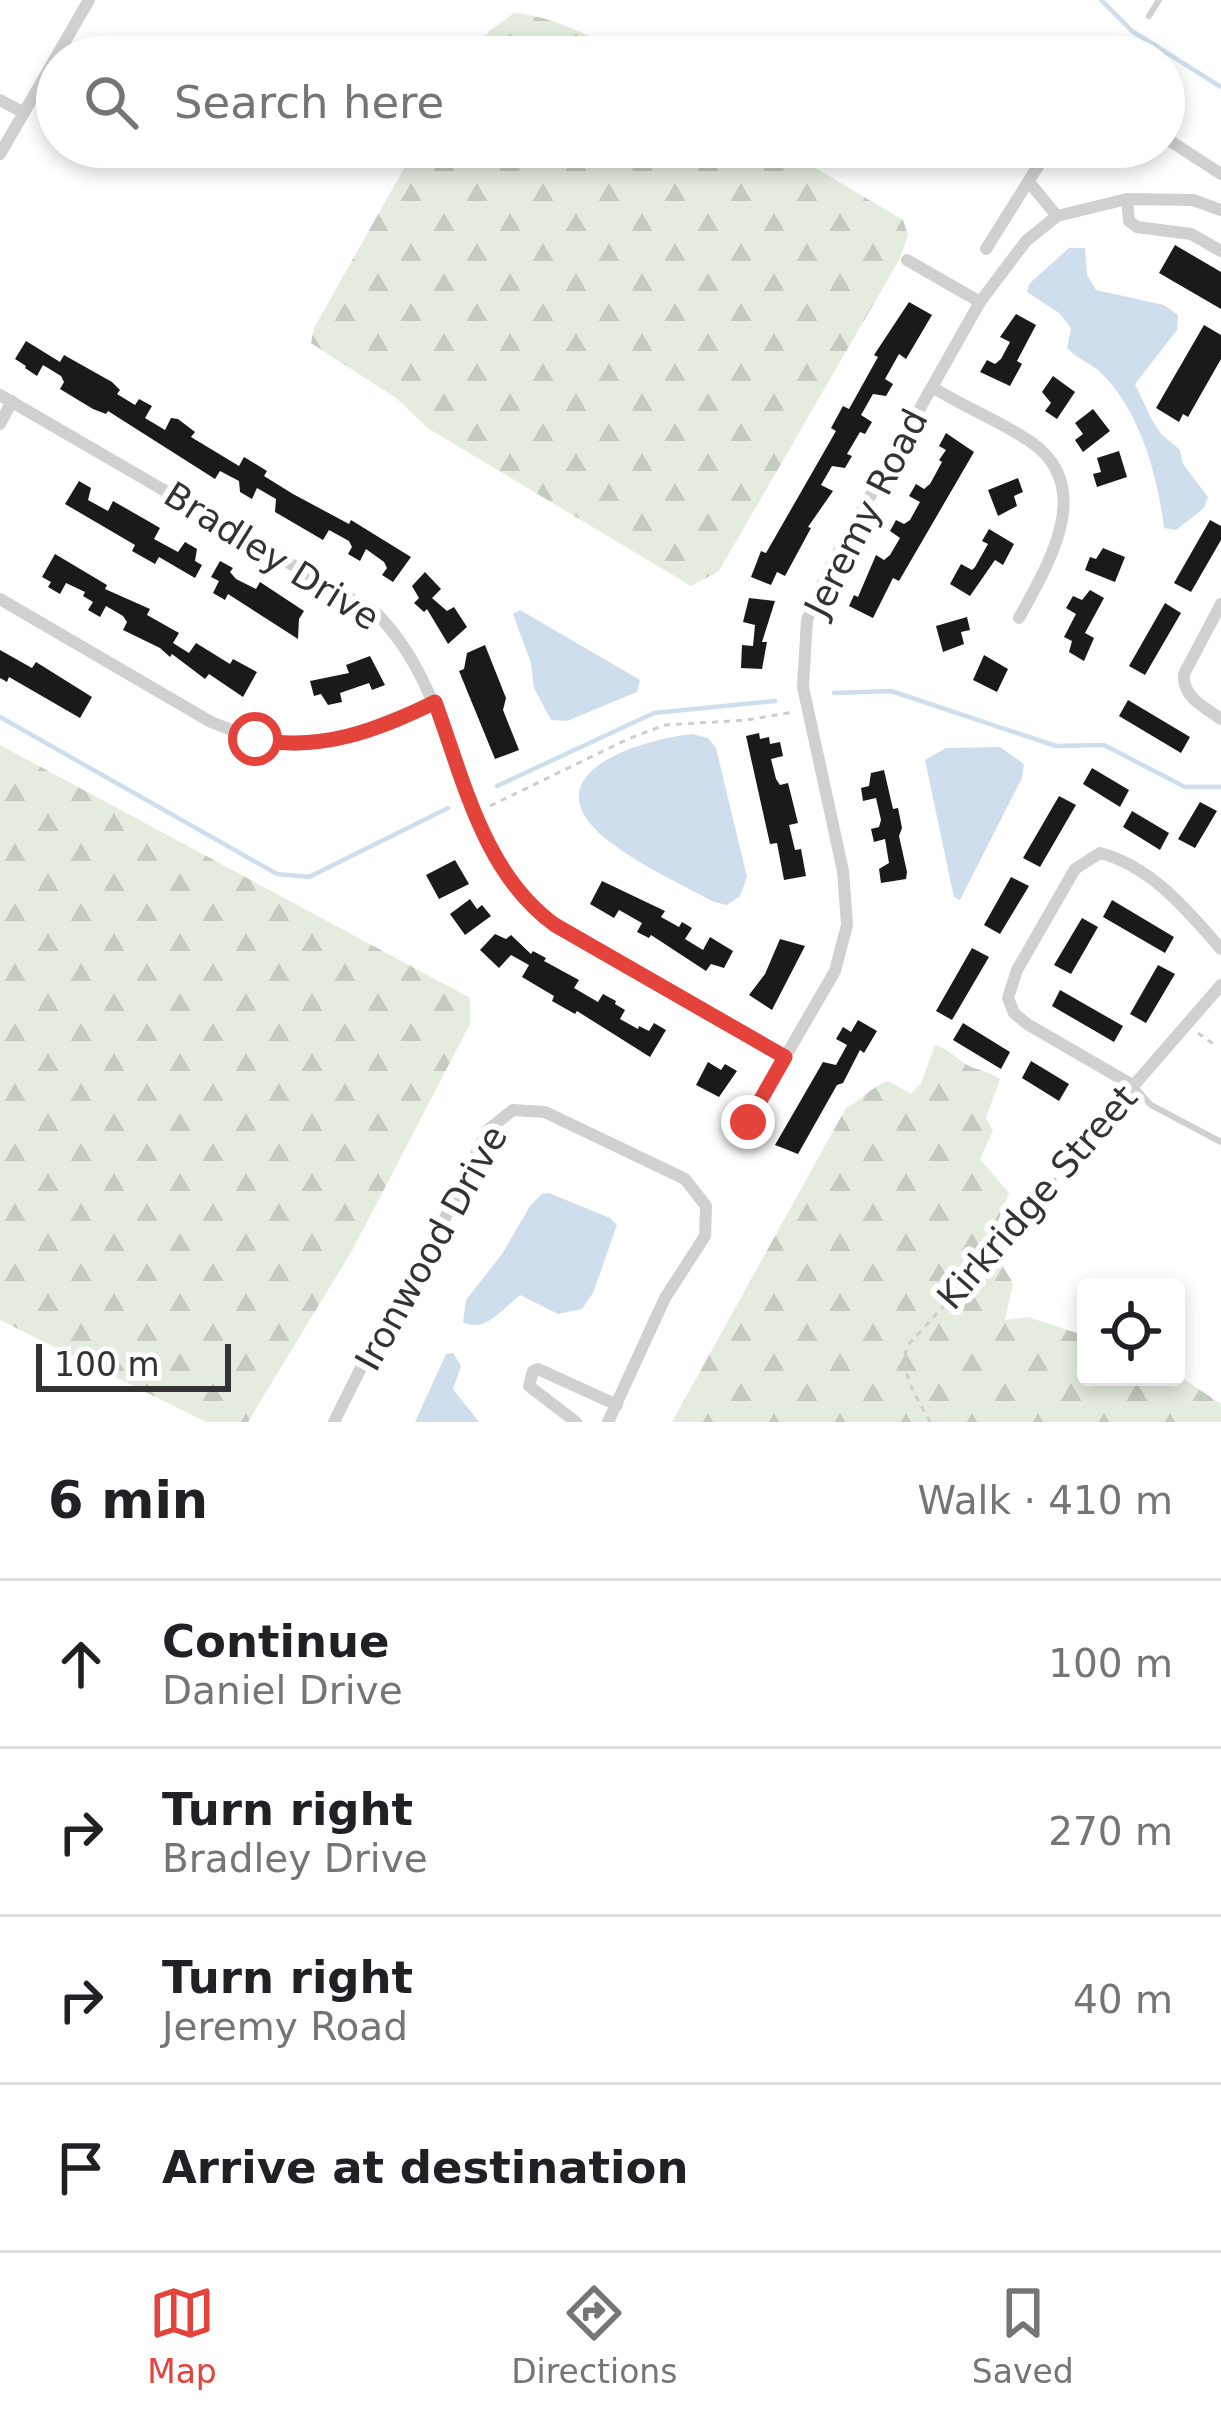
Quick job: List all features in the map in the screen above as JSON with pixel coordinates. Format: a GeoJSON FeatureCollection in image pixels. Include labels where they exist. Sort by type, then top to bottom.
{"type":"FeatureCollection","features":[{"type":"Feature","properties":{"kind":"street"},"geometry":{"type":"LineString","coordinates":[[68,36],[89,0]]}},
{"type":"Feature","properties":{"kind":"street"},"geometry":{"type":"LineString","coordinates":[[0,154],[36,92]]}},
{"type":"Feature","properties":{"kind":"street"},"geometry":{"type":"LineString","coordinates":[[0,100],[24,113]]}},
{"type":"Feature","properties":{"kind":"street"},"geometry":{"type":"LineString","coordinates":[[1185,151],[1221,174]]}},
{"type":"Feature","properties":{"kind":"street"},"geometry":{"type":"LineString","coordinates":[[986,249],[1037,168]]}},
{"type":"Feature","properties":{"kind":"street"},"geometry":{"type":"LineString","coordinates":[[1029,182],[1057,216]]}},
{"type":"Feature","properties":{"kind":"street"},"geometry":{"type":"LineString","coordinates":[[1127,199],[1129,221],[1137,227],[1191,234],[1221,251]]}},
{"type":"Feature","properties":{"kind":"street","name":"Jeremy Road"},"geometry":{"type":"LineString","coordinates":[[740,1135],[835,971],[847,925],[843,871],[803,687],[807,620],[828,571],[980,302],[1011,256],[1057,216],[1127,199],[1193,200],[1221,211]]}},
{"type":"Feature","properties":{"kind":"street"},"geometry":{"type":"LineString","coordinates":[[907,260],[980,302]]}},
{"type":"Feature","properties":{"kind":"street"},"geometry":{"type":"LineString","coordinates":[[932,387],[1029,441],[1046,454],[1054,469],[1064,506],[1062,530],[1019,618]]}},
{"type":"Feature","properties":{"kind":"street"},"geometry":{"type":"LineString","coordinates":[[0,424],[6,398]]}},
{"type":"Feature","properties":{"kind":"street","name":"Bradley Drive"},"geometry":{"type":"LineString","coordinates":[[6,398],[365,604],[409,649],[435,702],[495,858],[529,903],[555,925],[785,1057]]}},
{"type":"Feature","properties":{"kind":"street"},"geometry":{"type":"LineString","coordinates":[[0,599],[211,722],[255,739],[295,745],[336,741],[435,702]]}},
{"type":"Feature","properties":{"kind":"street"},"geometry":{"type":"LineString","coordinates":[[1221,604],[1183,684],[1190,696],[1221,718]]}},
{"type":"Feature","properties":{"kind":"street"},"geometry":{"type":"LineString","coordinates":[[1135,1086],[1027,1024],[1008,998],[1017,970],[1075,868],[1100,853],[1118,860],[1180,901],[1221,949]]}},
{"type":"Feature","properties":{"kind":"street","name":"Kirkridge Street"},"geometry":{"type":"LineString","coordinates":[[1109,1114],[1221,985]]}},
{"type":"Feature","properties":{"kind":"street","name":"Ironwood Drive"},"geometry":{"type":"LineString","coordinates":[[334,1422],[493,1124],[514,1110],[539,1110],[689,1182],[703,1199],[708,1220],[705,1236],[665,1298],[617,1405]]}},
{"type":"Feature","properties":{"kind":"street"},"geometry":{"type":"LineString","coordinates":[[576,1422],[529,1386],[533,1371],[538,1369],[617,1405],[608,1422]]}},
{"type":"Feature","properties":{"kind":"lane"},"geometry":{"type":"LineString","coordinates":[[1149,16],[1159,0]]}},
{"type":"Feature","properties":{"kind":"lane"},"geometry":{"type":"LineString","coordinates":[[1135,1086],[1151,1105],[1221,1142]]}},
{"type":"Feature","properties":{"kind":"path"},"geometry":{"type":"LineString","coordinates":[[490,806],[665,725],[793,712]]}},
{"type":"Feature","properties":{"kind":"path"},"geometry":{"type":"LineString","coordinates":[[1195,1030],[1216,1046]]}},
{"type":"Feature","properties":{"kind":"path","name":"Kirkridge Street"},"geometry":{"type":"LineString","coordinates":[[930,1422],[906,1375],[903,1363],[908,1345],[1014,1229],[1109,1114]]}},
{"type":"Feature","properties":{"kind":"green space"},"geometry":{"type":"Polygon","coordinates":[[[514,13],[559,23],[588,36],[486,36],[514,13]]]}},
{"type":"Feature","properties":{"kind":"green space"},"geometry":{"type":"Polygon","coordinates":[[[404,168],[815,168],[903,220],[908,235],[899,260],[719,571],[691,586],[429,429],[396,398],[311,343],[314,328],[404,168]]]}},
{"type":"Feature","properties":{"kind":"green space"},"geometry":{"type":"Polygon","coordinates":[[[0,745],[470,998],[470,1024],[354,1247],[248,1422],[206,1422],[0,1320],[0,745]]]}},
{"type":"Feature","properties":{"kind":"green space"},"geometry":{"type":"Polygon","coordinates":[[[935,1045],[1000,1079],[986,1118],[993,1130],[980,1159],[1009,1193],[989,1244],[1013,1283],[1005,1320],[1028,1317],[1077,1333],[1077,1386],[1185,1386],[1185,1380],[1221,1404],[1221,1422],[672,1422],[846,1108],[888,1081],[911,1094],[921,1083],[935,1045]]]}},
{"type":"Feature","properties":{"kind":"water"},"geometry":{"type":"Polygon","coordinates":[[[1069,248],[1085,248],[1087,275],[1096,290],[1164,305],[1178,315],[1177,330],[1135,384],[1161,434],[1180,450],[1183,464],[1208,497],[1204,508],[1176,530],[1164,528],[1151,465],[1125,403],[1098,370],[1067,348],[1071,328],[1059,313],[1027,292],[1029,284],[1069,248]]]}},
{"type":"Feature","properties":{"kind":"water"},"geometry":{"type":"Polygon","coordinates":[[[520,610],[640,680],[637,692],[567,721],[551,720],[534,688],[531,663],[513,614],[520,610]]]}},
{"type":"Feature","properties":{"kind":"water"},"geometry":{"type":"Polygon","coordinates":[[[692,734],[708,738],[716,748],[747,877],[740,896],[727,905],[622,851],[587,819],[579,798],[584,780],[619,753],[692,734]]]}},
{"type":"Feature","properties":{"kind":"water"},"geometry":{"type":"Polygon","coordinates":[[[1000,747],[1024,764],[1022,778],[960,900],[954,897],[925,760],[946,748],[1000,747]]]}},
{"type":"Feature","properties":{"kind":"water"},"geometry":{"type":"Polygon","coordinates":[[[549,1193],[617,1225],[593,1293],[582,1309],[558,1314],[520,1295],[486,1322],[463,1322],[466,1300],[502,1254],[530,1206],[549,1193]]]}},
{"type":"Feature","properties":{"kind":"water"},"geometry":{"type":"Polygon","coordinates":[[[453,1353],[461,1366],[453,1389],[479,1422],[415,1422],[446,1354],[453,1353]]]}},
{"type":"Feature","properties":{"kind":"building"},"geometry":{"type":"Polygon","coordinates":[[[1175,245],[1221,272],[1221,309],[1159,273],[1175,245]]]}},
{"type":"Feature","properties":{"kind":"building"},"geometry":{"type":"Polygon","coordinates":[[[909,302],[932,315],[906,359],[899,354],[885,379],[893,384],[886,396],[873,394],[861,415],[872,422],[847,454],[852,456],[845,468],[832,466],[821,485],[833,491],[808,527],[785,576],[777,572],[771,585],[751,577],[761,551],[766,553],[836,431],[831,428],[843,406],[849,409],[878,357],[874,355],[909,302]]]}},
{"type":"Feature","properties":{"kind":"building"},"geometry":{"type":"Polygon","coordinates":[[[1016,314],[1036,325],[1010,386],[980,372],[987,360],[995,364],[1001,359],[1010,342],[1000,337],[1016,314]]]}},
{"type":"Feature","properties":{"kind":"building"},"geometry":{"type":"Polygon","coordinates":[[[1204,325],[1221,335],[1221,359],[1188,417],[1183,414],[1179,422],[1156,408],[1204,325]]]}},
{"type":"Feature","properties":{"kind":"building"},"geometry":{"type":"Polygon","coordinates":[[[26,341],[60,362],[64,355],[112,382],[120,390],[117,394],[135,405],[139,399],[152,406],[145,418],[165,430],[171,418],[178,419],[195,432],[191,437],[239,466],[244,457],[293,494],[349,524],[351,520],[411,557],[393,582],[382,575],[387,568],[384,562],[366,549],[360,561],[348,554],[349,541],[329,530],[323,540],[275,512],[276,499],[257,488],[252,499],[240,492],[239,481],[220,471],[215,479],[108,411],[93,409],[60,389],[61,376],[43,365],[37,376],[15,359],[26,341]]]}},
{"type":"Feature","properties":{"kind":"building"},"geometry":{"type":"Polygon","coordinates":[[[1053,376],[1075,392],[1057,419],[1045,411],[1051,403],[1042,392],[1053,376]]]}},
{"type":"Feature","properties":{"kind":"building"},"geometry":{"type":"Polygon","coordinates":[[[1093,409],[1110,431],[1083,452],[1075,440],[1083,434],[1075,423],[1093,409]]]}},
{"type":"Feature","properties":{"kind":"building"},"geometry":{"type":"Polygon","coordinates":[[[946,433],[974,452],[899,581],[893,578],[873,618],[849,606],[854,595],[858,597],[876,555],[884,560],[900,538],[890,531],[896,520],[904,524],[910,520],[920,502],[909,496],[916,484],[924,489],[930,484],[946,450],[939,446],[946,433]]]}},
{"type":"Feature","properties":{"kind":"building"},"geometry":{"type":"Polygon","coordinates":[[[1119,451],[1127,477],[1097,487],[1093,474],[1101,472],[1097,458],[1119,451]]]}},
{"type":"Feature","properties":{"kind":"building"},"geometry":{"type":"Polygon","coordinates":[[[1018,478],[1023,492],[1014,496],[1017,506],[998,516],[988,490],[1018,478]]]}},
{"type":"Feature","properties":{"kind":"building"},"geometry":{"type":"Polygon","coordinates":[[[79,481],[91,488],[88,500],[108,511],[113,501],[160,528],[154,539],[178,552],[185,542],[197,549],[195,561],[202,565],[195,578],[159,557],[155,564],[132,551],[135,545],[65,504],[79,481]]]}},
{"type":"Feature","properties":{"kind":"building"},"geometry":{"type":"Polygon","coordinates":[[[1210,520],[1221,526],[1221,540],[1191,592],[1174,583],[1210,520]]]}},
{"type":"Feature","properties":{"kind":"building"},"geometry":{"type":"Polygon","coordinates":[[[989,529],[1014,544],[1003,565],[995,560],[970,596],[950,584],[961,564],[975,567],[988,544],[982,541],[989,529]]]}},
{"type":"Feature","properties":{"kind":"building"},"geometry":{"type":"Polygon","coordinates":[[[1103,548],[1125,557],[1115,582],[1085,570],[1090,557],[1096,559],[1103,548]]]}},
{"type":"Feature","properties":{"kind":"building"},"geometry":{"type":"Polygon","coordinates":[[[55,554],[107,585],[105,589],[150,609],[147,615],[179,633],[173,643],[189,653],[196,643],[230,664],[233,659],[257,672],[243,697],[123,630],[127,622],[123,616],[106,606],[100,617],[88,610],[93,602],[83,596],[85,592],[66,583],[60,594],[48,587],[51,582],[42,577],[55,554]]]}},
{"type":"Feature","properties":{"kind":"building"},"geometry":{"type":"Polygon","coordinates":[[[220,561],[233,568],[230,572],[236,579],[256,589],[260,582],[304,611],[298,639],[228,594],[225,600],[213,593],[219,581],[211,577],[220,561]]]}},
{"type":"Feature","properties":{"kind":"building"},"geometry":{"type":"Polygon","coordinates":[[[425,572],[441,589],[432,598],[447,611],[454,607],[467,627],[448,644],[427,609],[424,612],[414,603],[419,598],[412,586],[425,572]]]}},
{"type":"Feature","properties":{"kind":"building"},"geometry":{"type":"Polygon","coordinates":[[[1090,590],[1104,598],[1085,633],[1094,638],[1084,661],[1069,652],[1072,641],[1064,637],[1076,614],[1066,608],[1073,596],[1082,600],[1090,590]]]}},
{"type":"Feature","properties":{"kind":"building"},"geometry":{"type":"Polygon","coordinates":[[[749,598],[775,601],[762,642],[767,642],[762,669],[741,668],[742,645],[753,646],[755,625],[743,622],[749,598]]]}},
{"type":"Feature","properties":{"kind":"building"},"geometry":{"type":"Polygon","coordinates":[[[1165,603],[1181,613],[1145,675],[1129,666],[1165,603]]]}},
{"type":"Feature","properties":{"kind":"building"},"geometry":{"type":"Polygon","coordinates":[[[967,617],[970,630],[961,632],[964,644],[943,652],[936,626],[967,617]]]}},
{"type":"Feature","properties":{"kind":"building"},"geometry":{"type":"Polygon","coordinates":[[[485,645],[506,698],[503,710],[519,750],[495,759],[459,671],[464,669],[467,653],[485,645]]]}},
{"type":"Feature","properties":{"kind":"building"},"geometry":{"type":"Polygon","coordinates":[[[0,650],[32,668],[36,662],[92,697],[80,718],[9,677],[7,682],[0,678],[0,650]]]}},
{"type":"Feature","properties":{"kind":"building"},"geometry":{"type":"Polygon","coordinates":[[[984,655],[1008,669],[997,692],[973,680],[984,655]]]}},
{"type":"Feature","properties":{"kind":"building"},"geometry":{"type":"Polygon","coordinates":[[[370,656],[385,685],[372,690],[369,683],[340,693],[342,702],[328,705],[321,694],[314,696],[310,681],[349,673],[346,665],[370,656]]]}},
{"type":"Feature","properties":{"kind":"building"},"geometry":{"type":"Polygon","coordinates":[[[1128,700],[1190,737],[1181,753],[1119,716],[1128,700]]]}},
{"type":"Feature","properties":{"kind":"building"},"geometry":{"type":"Polygon","coordinates":[[[759,733],[760,739],[769,737],[770,744],[780,742],[783,756],[771,759],[780,785],[788,783],[798,823],[789,825],[795,850],[801,849],[806,876],[784,880],[777,843],[770,844],[746,736],[759,733]]]}},
{"type":"Feature","properties":{"kind":"building"},"geometry":{"type":"Polygon","coordinates":[[[1092,768],[1129,790],[1120,807],[1083,784],[1092,768]]]}},
{"type":"Feature","properties":{"kind":"building"},"geometry":{"type":"Polygon","coordinates":[[[884,770],[893,809],[898,808],[907,872],[906,879],[881,883],[879,869],[889,863],[885,839],[874,842],[871,829],[879,827],[881,820],[876,798],[863,801],[861,788],[869,786],[871,773],[884,770]]]}},
{"type":"Feature","properties":{"kind":"building"},"geometry":{"type":"Polygon","coordinates":[[[1059,796],[1076,805],[1040,867],[1023,858],[1059,796]]]}},
{"type":"Feature","properties":{"kind":"building"},"geometry":{"type":"Polygon","coordinates":[[[1200,802],[1217,811],[1195,848],[1178,839],[1200,802]]]}},
{"type":"Feature","properties":{"kind":"building"},"geometry":{"type":"Polygon","coordinates":[[[1132,811],[1169,833],[1160,850],[1123,827],[1132,811]]]}},
{"type":"Feature","properties":{"kind":"building"},"geometry":{"type":"Polygon","coordinates":[[[455,860],[469,884],[439,899],[426,875],[455,860]]]}},
{"type":"Feature","properties":{"kind":"building"},"geometry":{"type":"Polygon","coordinates":[[[1011,877],[1029,886],[1000,934],[984,925],[1011,877]]]}},
{"type":"Feature","properties":{"kind":"building"},"geometry":{"type":"Polygon","coordinates":[[[602,881],[665,911],[661,917],[679,927],[682,922],[692,928],[685,939],[703,950],[710,937],[733,951],[724,968],[711,964],[706,971],[651,935],[637,932],[642,923],[619,910],[614,918],[590,904],[602,881]]]}},
{"type":"Feature","properties":{"kind":"building"},"geometry":{"type":"Polygon","coordinates":[[[470,899],[491,916],[465,935],[450,914],[470,899]]]}},
{"type":"Feature","properties":{"kind":"building"},"geometry":{"type":"Polygon","coordinates":[[[1112,900],[1174,937],[1165,953],[1103,917],[1112,900]]]}},
{"type":"Feature","properties":{"kind":"building"},"geometry":{"type":"Polygon","coordinates":[[[1082,918],[1098,927],[1071,974],[1054,965],[1082,918]]]}},
{"type":"Feature","properties":{"kind":"building"},"geometry":{"type":"Polygon","coordinates":[[[495,934],[506,939],[511,935],[531,954],[546,958],[544,961],[579,980],[574,988],[598,1002],[603,994],[616,1001],[625,1010],[620,1019],[638,1029],[649,1031],[654,1023],[666,1030],[650,1057],[577,1011],[552,1001],[554,996],[522,977],[529,965],[511,955],[499,968],[480,950],[495,934]]]}},
{"type":"Feature","properties":{"kind":"building"},"geometry":{"type":"Polygon","coordinates":[[[780,939],[805,946],[772,1010],[749,995],[765,974],[780,939]]]}},
{"type":"Feature","properties":{"kind":"building"},"geometry":{"type":"Polygon","coordinates":[[[972,948],[989,957],[952,1020],[936,1011],[972,948]]]}},
{"type":"Feature","properties":{"kind":"building"},"geometry":{"type":"Polygon","coordinates":[[[1158,965],[1175,974],[1146,1023],[1130,1014],[1158,965]]]}},
{"type":"Feature","properties":{"kind":"building"},"geometry":{"type":"Polygon","coordinates":[[[1060,990],[1123,1026],[1114,1042],[1052,1006],[1060,990]]]}},
{"type":"Feature","properties":{"kind":"building"},"geometry":{"type":"Polygon","coordinates":[[[858,1020],[877,1031],[864,1053],[860,1050],[843,1083],[837,1085],[798,1154],[775,1145],[823,1062],[836,1065],[847,1045],[836,1039],[843,1027],[851,1032],[858,1020]]]}},
{"type":"Feature","properties":{"kind":"building"},"geometry":{"type":"Polygon","coordinates":[[[963,1023],[1010,1052],[1001,1069],[953,1040],[963,1023]]]}},
{"type":"Feature","properties":{"kind":"building"},"geometry":{"type":"Polygon","coordinates":[[[1031,1061],[1069,1084],[1059,1101],[1022,1078],[1031,1061]]]}},
{"type":"Feature","properties":{"kind":"building"},"geometry":{"type":"Polygon","coordinates":[[[708,1062],[721,1070],[725,1064],[737,1071],[719,1097],[696,1085],[708,1062]]]}},
{"type":"Feature","properties":{"kind":"waterway"},"geometry":{"type":"LineString","coordinates":[[1101,0],[1140,36]]}},
{"type":"Feature","properties":{"kind":"waterway"},"geometry":{"type":"LineString","coordinates":[[1185,64],[1221,87]]}},
{"type":"Feature","properties":{"kind":"waterway"},"geometry":{"type":"LineString","coordinates":[[834,693],[891,691],[1056,746],[1104,745],[1185,787],[1221,787]]}},
{"type":"Feature","properties":{"kind":"waterway"},"geometry":{"type":"LineString","coordinates":[[497,786],[654,713],[775,701]]}},
{"type":"Feature","properties":{"kind":"waterway"},"geometry":{"type":"LineString","coordinates":[[0,717],[277,874],[309,877],[448,808]]}},
{"type":"Feature","properties":{"kind":"route"},"geometry":{"type":"LineString","coordinates":[[255,739],[295,745],[336,741],[435,702],[495,858],[529,903],[555,925],[785,1057],[748,1122]]}}]}
